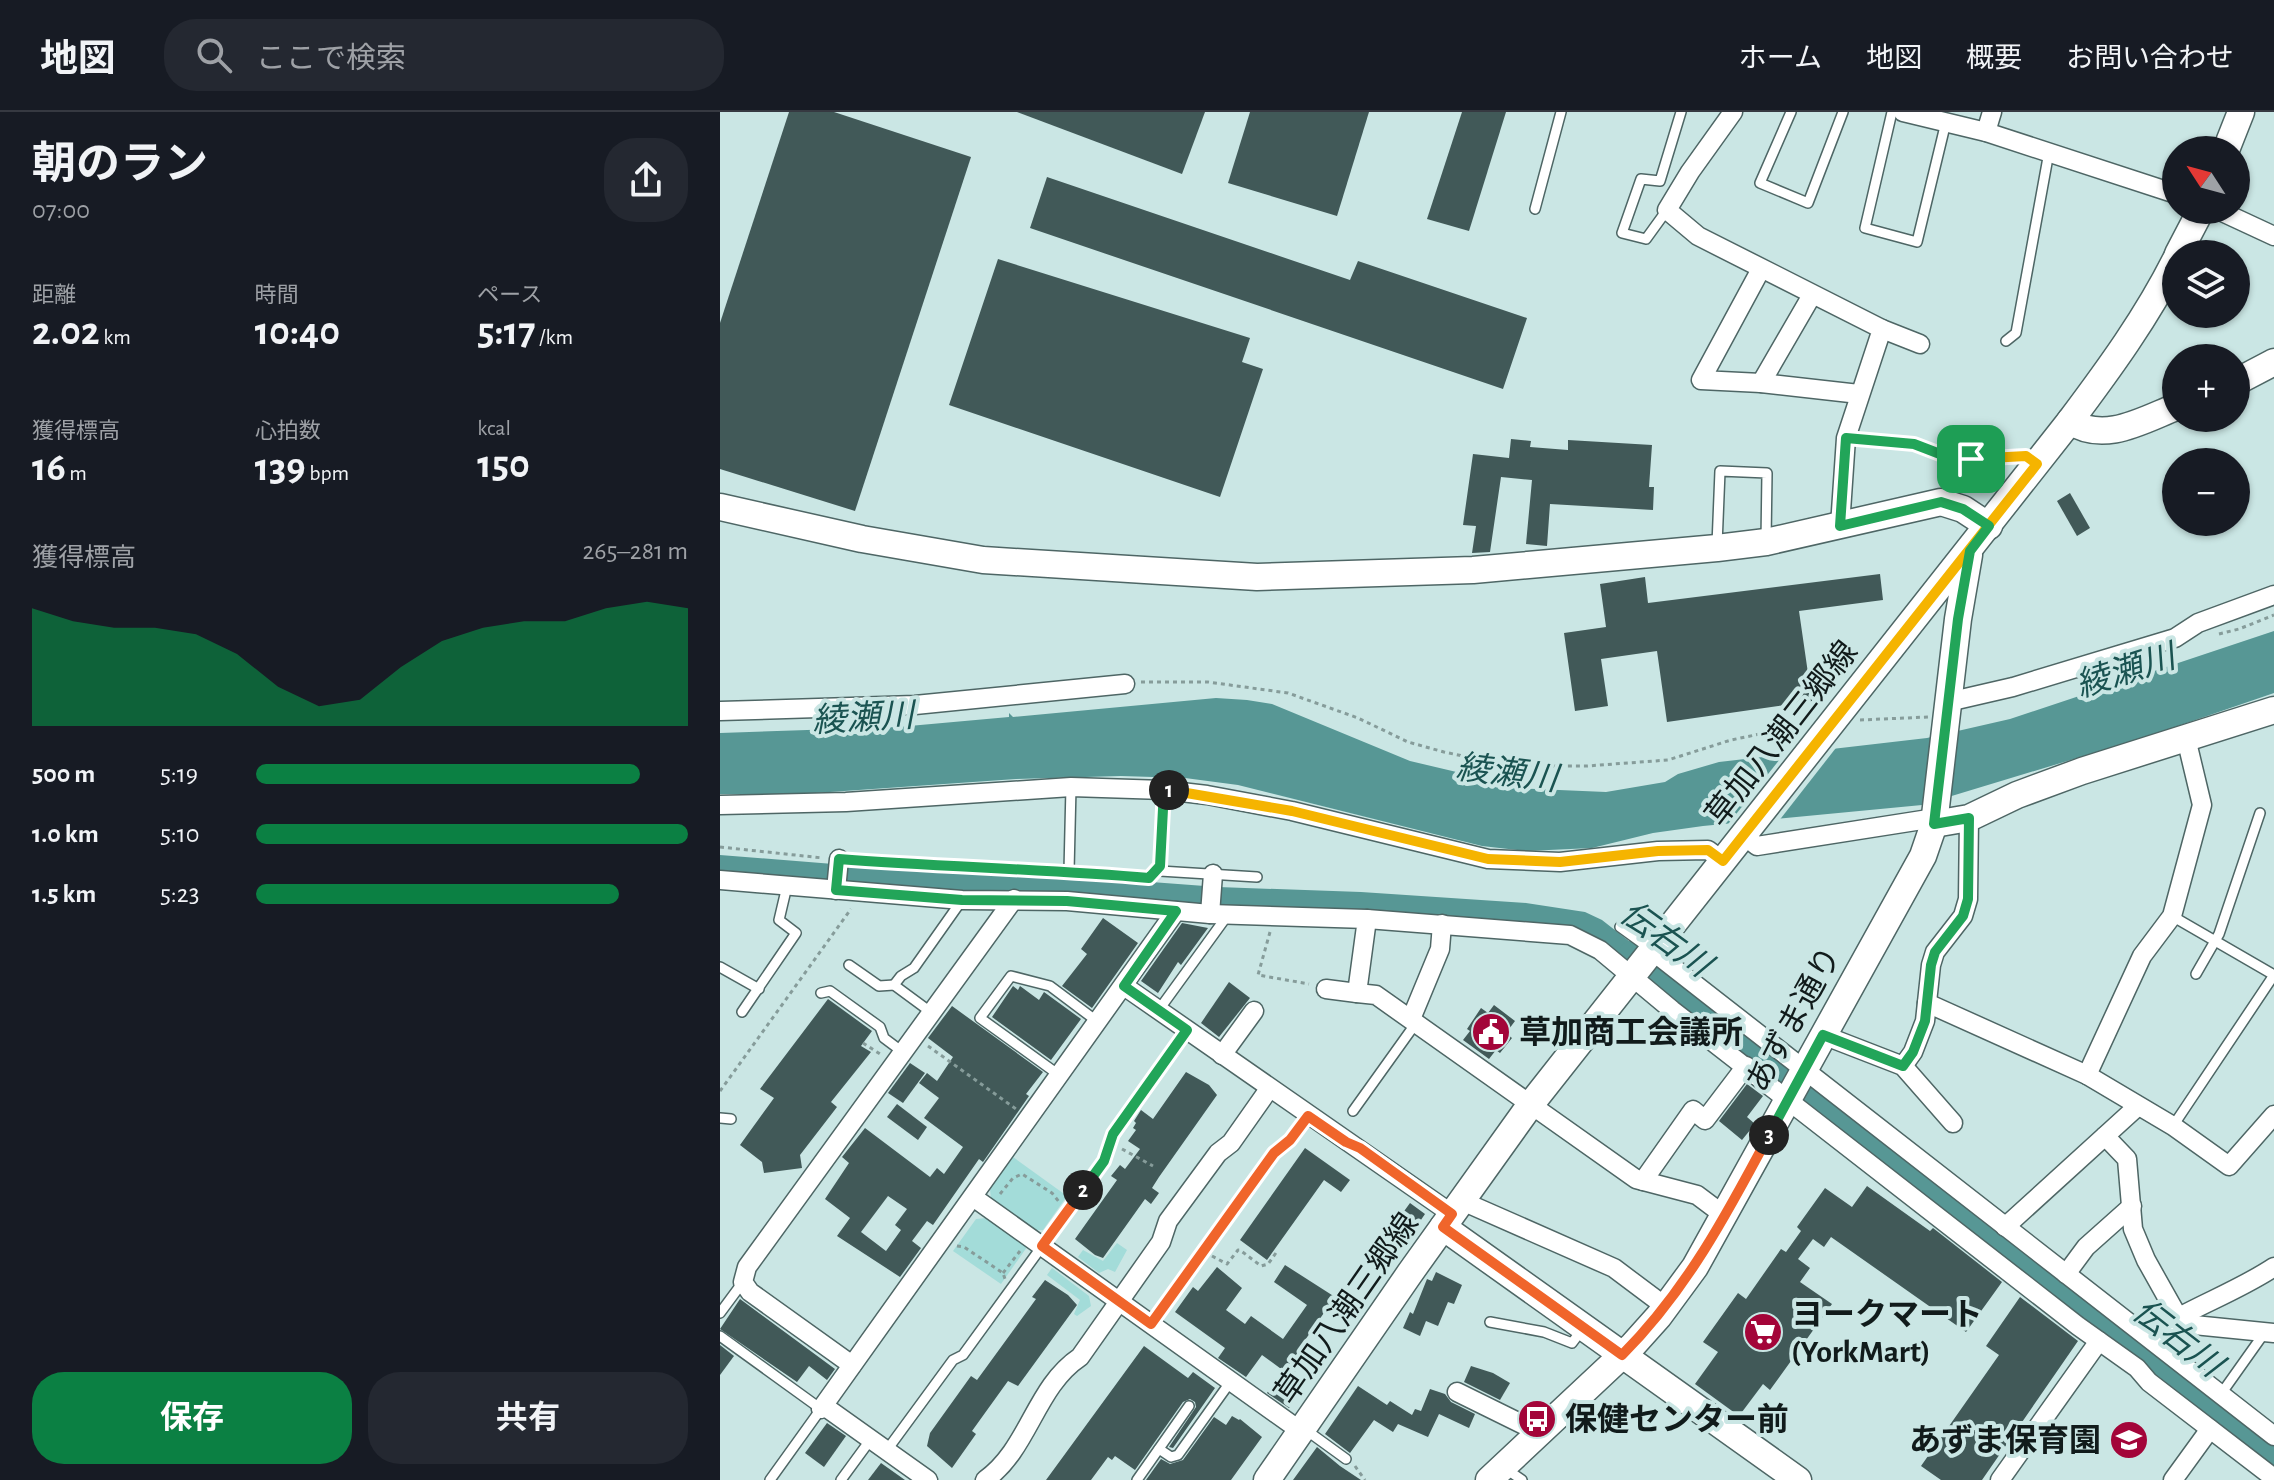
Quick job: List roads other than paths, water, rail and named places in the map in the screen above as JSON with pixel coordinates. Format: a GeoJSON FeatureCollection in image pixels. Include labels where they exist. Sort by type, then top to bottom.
{"type":"FeatureCollection","features":[{"type":"Feature","properties":{"kind":"street"},"geometry":{"type":"LineString","coordinates":[[1733,112],[1667,210],[1698,236],[1812,295],[1920,344]]}},
{"type":"Feature","properties":{"kind":"street"},"geometry":{"type":"LineString","coordinates":[[1903,112],[1986,132],[2162,189]]}},
{"type":"Feature","properties":{"kind":"street"},"geometry":{"type":"LineString","coordinates":[[1986,132],[1992,112]]}},
{"type":"Feature","properties":{"kind":"street"},"geometry":{"type":"LineString","coordinates":[[2232,136],[2241,112]]}},
{"type":"Feature","properties":{"kind":"street"},"geometry":{"type":"LineString","coordinates":[[2248,224],[2274,236]]}},
{"type":"Feature","properties":{"kind":"street"},"geometry":{"type":"LineString","coordinates":[[1761,269],[1701,380],[1859,394]]}},
{"type":"Feature","properties":{"kind":"street","name":"草加八潮三郷線"},"geometry":{"type":"LineString","coordinates":[[1267,1480],[1531,1104],[1970,551],[2032,460],[2070,421],[2111,366],[2162,285]]}},
{"type":"Feature","properties":{"kind":"street"},"geometry":{"type":"LineString","coordinates":[[1761,383],[1812,295]]}},
{"type":"Feature","properties":{"kind":"street"},"geometry":{"type":"LineString","coordinates":[[1840,526],[1846,438],[1882,329]]}},
{"type":"Feature","properties":{"kind":"street"},"geometry":{"type":"LineString","coordinates":[[2250,376],[2273,366]]}},
{"type":"Feature","properties":{"kind":"street"},"geometry":{"type":"LineString","coordinates":[[2070,421],[2088,431],[2103,432],[2126,427],[2162,413]]}},
{"type":"Feature","properties":{"kind":"street"},"geometry":{"type":"LineString","coordinates":[[720,507],[823,531],[983,560],[1222,577],[1473,570],[1717,548],[1766,542],[1941,502],[1963,509],[1989,526]]}},
{"type":"Feature","properties":{"kind":"street","name":"あずま通り"},"geometry":{"type":"LineString","coordinates":[[1505,1476],[1540,1433],[1622,1355],[1666,1307],[1695,1267],[1923,856],[1935,815],[1958,619],[1970,551]]}},
{"type":"Feature","properties":{"kind":"street"},"geometry":{"type":"LineString","coordinates":[[1947,711],[2013,687],[2175,638],[2198,623],[2274,595]]}},
{"type":"Feature","properties":{"kind":"street"},"geometry":{"type":"LineString","coordinates":[[720,711],[915,705],[1125,684]]}},
{"type":"Feature","properties":{"kind":"street"},"geometry":{"type":"LineString","coordinates":[[720,805],[846,802],[1071,787],[1164,790],[1292,811],[1488,859],[1560,862],[1658,851],[1757,846],[1935,815],[1969,818],[2017,795],[2274,710]]}},
{"type":"Feature","properties":{"kind":"street"},"geometry":{"type":"LineString","coordinates":[[2087,1075],[2142,956],[2172,916],[2202,805],[2186,738]]}},
{"type":"Feature","properties":{"kind":"street"},"geometry":{"type":"LineString","coordinates":[[1903,1066],[1913,1052],[1925,1021],[1935,952],[1963,916],[1968,899],[1969,818]]}},
{"type":"Feature","properties":{"kind":"street"},"geometry":{"type":"LineString","coordinates":[[836,890],[839,859]]}},
{"type":"Feature","properties":{"kind":"street"},"geometry":{"type":"LineString","coordinates":[[1213,878],[1216,913]]}},
{"type":"Feature","properties":{"kind":"street"},"geometry":{"type":"LineString","coordinates":[[720,880],[962,900],[1014,899],[1176,911],[1367,919],[1570,935],[1600,950],[1642,963],[1796,1085],[2099,1341],[2137,1368],[2149,1382],[2274,1478]]}},
{"type":"Feature","properties":{"kind":"street"},"geometry":{"type":"LineString","coordinates":[[852,1365],[750,1292],[743,1282],[747,1267],[768,1236],[785,1202],[904,1053],[1014,899]]}},
{"type":"Feature","properties":{"kind":"street"},"geometry":{"type":"LineString","coordinates":[[928,1480],[823,1408],[863,1343],[973,1197],[1176,911]]}},
{"type":"Feature","properties":{"kind":"street"},"geometry":{"type":"LineString","coordinates":[[1357,993],[1367,919]]}},
{"type":"Feature","properties":{"kind":"street"},"geometry":{"type":"LineString","coordinates":[[1414,1021],[1440,949],[1442,924]]}},
{"type":"Feature","properties":{"kind":"street"},"geometry":{"type":"LineString","coordinates":[[1642,963],[1746,1066],[1796,1085],[2005,1227],[2272,1430]]}},
{"type":"Feature","properties":{"kind":"street"},"geometry":{"type":"LineString","coordinates":[[1124,986],[1452,1214],[1584,1327],[1798,1480]]}},
{"type":"Feature","properties":{"kind":"street"},"geometry":{"type":"LineString","coordinates":[[1326,989],[1376,995],[1636,1179],[1697,1195],[1725,1216]]}},
{"type":"Feature","properties":{"kind":"street"},"geometry":{"type":"LineString","coordinates":[[1927,1003],[2087,1075],[2173,1126],[2229,1166],[2274,1115]]}},
{"type":"Feature","properties":{"kind":"street"},"geometry":{"type":"LineString","coordinates":[[1222,1055],[1254,1011]]}},
{"type":"Feature","properties":{"kind":"street"},"geometry":{"type":"LineString","coordinates":[[1823,1035],[1903,1066],[1953,1123]]}},
{"type":"Feature","properties":{"kind":"street"},"geometry":{"type":"LineString","coordinates":[[1643,1181],[1693,1110],[1705,1120],[1746,1066]]}},
{"type":"Feature","properties":{"kind":"street"},"geometry":{"type":"LineString","coordinates":[[985,1480],[1001,1468],[1024,1435],[1032,1414],[1066,1367],[1080,1357],[1161,1242],[1168,1221],[1218,1153],[1231,1143],[1269,1089]]}},
{"type":"Feature","properties":{"kind":"street"},"geometry":{"type":"LineString","coordinates":[[2005,1227],[2138,1106]]}},
{"type":"Feature","properties":{"kind":"street"},"geometry":{"type":"LineString","coordinates":[[2105,1136],[2127,1159],[2133,1229],[2172,1320]]}},
{"type":"Feature","properties":{"kind":"street"},"geometry":{"type":"LineString","coordinates":[[973,1197],[1032,1246],[1119,1301],[1303,1430]]}},
{"type":"Feature","properties":{"kind":"street"},"geometry":{"type":"LineString","coordinates":[[2066,1274],[2086,1247],[2132,1206]]}},
{"type":"Feature","properties":{"kind":"street"},"geometry":{"type":"LineString","coordinates":[[1452,1214],[1556,1240],[1614,1268],[1666,1307]]}},
{"type":"Feature","properties":{"kind":"street"},"geometry":{"type":"LineString","coordinates":[[2172,1320],[2247,1285],[2274,1267]]}},
{"type":"Feature","properties":{"kind":"street"},"geometry":{"type":"LineString","coordinates":[[2134,1325],[2172,1320],[2270,1332]]}},
{"type":"Feature","properties":{"kind":"street"},"geometry":{"type":"LineString","coordinates":[[2000,1480],[2099,1341]]}},
{"type":"Feature","properties":{"kind":"street"},"geometry":{"type":"LineString","coordinates":[[2149,1382],[2169,1354]]}},
{"type":"Feature","properties":{"kind":"street"},"geometry":{"type":"LineString","coordinates":[[1457,1392],[1540,1433]]}},
{"type":"Feature","properties":{"kind":"street"},"geometry":{"type":"LineString","coordinates":[[2173,1480],[2210,1429]]}},
{"type":"Feature","properties":{"kind":"lane"},"geometry":{"type":"LineString","coordinates":[[1535,209],[1561,112]]}},
{"type":"Feature","properties":{"kind":"lane"},"geometry":{"type":"LineString","coordinates":[[1667,210],[1646,239],[1622,233],[1641,179],[1660,181],[1681,112]]}},
{"type":"Feature","properties":{"kind":"lane"},"geometry":{"type":"LineString","coordinates":[[1791,112],[1760,183],[1808,203],[1843,112]]}},
{"type":"Feature","properties":{"kind":"lane"},"geometry":{"type":"LineString","coordinates":[[1892,112],[1865,228],[1917,242],[1946,122]]}},
{"type":"Feature","properties":{"kind":"lane"},"geometry":{"type":"LineString","coordinates":[[2006,341],[2016,333],[2049,152]]}},
{"type":"Feature","properties":{"kind":"lane"},"geometry":{"type":"LineString","coordinates":[[1717,548],[1720,471],[1767,473],[1766,542]]}},
{"type":"Feature","properties":{"kind":"lane"},"geometry":{"type":"LineString","coordinates":[[839,859],[940,867],[1069,871],[1071,787]]}},
{"type":"Feature","properties":{"kind":"lane"},"geometry":{"type":"LineString","coordinates":[[1164,790],[1160,871],[1213,878],[1257,877]]}},
{"type":"Feature","properties":{"kind":"lane"},"geometry":{"type":"LineString","coordinates":[[2196,974],[2215,942],[2260,813]]}},
{"type":"Feature","properties":{"kind":"lane"},"geometry":{"type":"LineString","coordinates":[[742,1012],[796,933],[779,920],[787,886]]}},
{"type":"Feature","properties":{"kind":"lane"},"geometry":{"type":"LineString","coordinates":[[894,985],[914,968],[962,900]]}},
{"type":"Feature","properties":{"kind":"lane"},"geometry":{"type":"LineString","coordinates":[[1158,1011],[1216,913]]}},
{"type":"Feature","properties":{"kind":"lane"},"geometry":{"type":"LineString","coordinates":[[2172,916],[2274,975],[2173,1126]]}},
{"type":"Feature","properties":{"kind":"lane"},"geometry":{"type":"LineString","coordinates":[[1620,927],[1642,963]]}},
{"type":"Feature","properties":{"kind":"lane"},"geometry":{"type":"LineString","coordinates":[[849,965],[879,986],[894,985],[932,1013]]}},
{"type":"Feature","properties":{"kind":"lane"},"geometry":{"type":"LineString","coordinates":[[720,967],[759,989]]}},
{"type":"Feature","properties":{"kind":"lane"},"geometry":{"type":"LineString","coordinates":[[1059,1075],[980,1018],[1011,976],[1050,986],[1098,1022]]}},
{"type":"Feature","properties":{"kind":"lane"},"geometry":{"type":"LineString","coordinates":[[821,993],[830,991],[880,1027],[884,1038],[904,1053]]}},
{"type":"Feature","properties":{"kind":"lane"},"geometry":{"type":"LineString","coordinates":[[1353,1111],[1414,1021]]}},
{"type":"Feature","properties":{"kind":"lane"},"geometry":{"type":"LineString","coordinates":[[887,1450],[953,1360],[963,1355],[1011,1288],[1032,1246],[1104,1161],[1113,1134],[1187,1030]]}},
{"type":"Feature","properties":{"kind":"lane"},"geometry":{"type":"LineString","coordinates":[[1151,1324],[1274,1153],[1290,1140],[1308,1116]]}},
{"type":"Feature","properties":{"kind":"lane"},"geometry":{"type":"LineString","coordinates":[[720,1313],[743,1282]]}},
{"type":"Feature","properties":{"kind":"lane"},"geometry":{"type":"LineString","coordinates":[[1490,1322],[1544,1332],[1572,1343],[1584,1327]]}},
{"type":"Feature","properties":{"kind":"lane"},"geometry":{"type":"LineString","coordinates":[[2221,1394],[2270,1332]]}},
{"type":"Feature","properties":{"kind":"lane"},"geometry":{"type":"LineString","coordinates":[[720,1336],[823,1408],[770,1480]]}},
{"type":"Feature","properties":{"kind":"lane"},"geometry":{"type":"LineString","coordinates":[[1159,1449],[1171,1457],[1178,1455],[1231,1381]]}},
{"type":"Feature","properties":{"kind":"lane"},"geometry":{"type":"LineString","coordinates":[[1137,1480],[1189,1406]]}},
{"type":"Feature","properties":{"kind":"lane"},"geometry":{"type":"LineString","coordinates":[[1303,1430],[1346,1459]]}},
{"type":"Feature","properties":{"kind":"lane"},"geometry":{"type":"LineString","coordinates":[[841,1480],[871,1439]]}},
{"type":"Feature","properties":{"kind":"waterway","name":"伝右川"},"geometry":{"type":"LineString","coordinates":[[1632,955],[2076,1306],[2274,1458]]}},
{"type":"Feature","properties":{"kind":"place","name":"草加商工会議所"},"geometry":{"type":"Point","coordinates":[1491,1032]}},
{"type":"Feature","properties":{"kind":"place","name":"ヨークマート (YorkMart)"},"geometry":{"type":"Point","coordinates":[1763,1332]}},
{"type":"Feature","properties":{"kind":"place","name":"保健センター前"},"geometry":{"type":"Point","coordinates":[1537,1419]}},
{"type":"Feature","properties":{"kind":"place","name":"あずま保育園"},"geometry":{"type":"Point","coordinates":[2129,1440]}},
{"type":"Feature","properties":{"kind":"water label","name":"綾瀬川"},"geometry":{"type":"Point","coordinates":[2125,670]}},
{"type":"Feature","properties":{"kind":"water label","name":"綾瀬川"},"geometry":{"type":"Point","coordinates":[863,717]}},
{"type":"Feature","properties":{"kind":"water label","name":"綾瀬川"},"geometry":{"type":"Point","coordinates":[1507,772]}}]}
